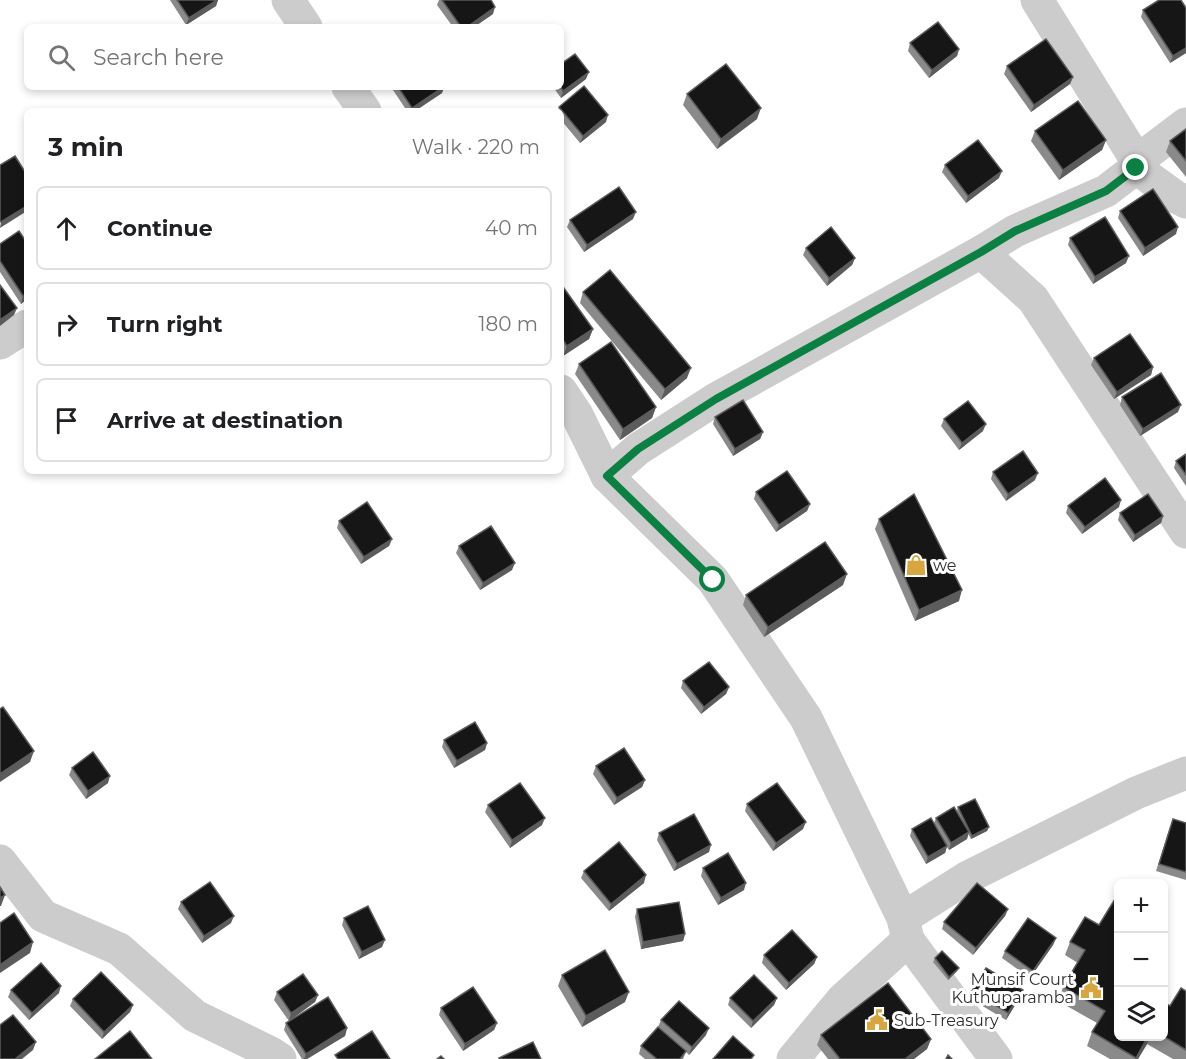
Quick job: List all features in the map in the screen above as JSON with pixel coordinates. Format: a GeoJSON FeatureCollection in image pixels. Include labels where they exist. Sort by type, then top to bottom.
{"type":"FeatureCollection","features":[{"type":"Feature","properties":{"kind":"street"},"geometry":{"type":"LineString","coordinates":[[288,0],[304,24]]}},
{"type":"Feature","properties":{"kind":"street"},"geometry":{"type":"LineString","coordinates":[[1037,0],[1137,164],[1176,197],[1186,202]]}},
{"type":"Feature","properties":{"kind":"street"},"geometry":{"type":"LineString","coordinates":[[350,90],[363,108]]}},
{"type":"Feature","properties":{"kind":"street"},"geometry":{"type":"LineString","coordinates":[[607,476],[638,449],[716,399],[1015,231],[1106,191],[1186,124]]}},
{"type":"Feature","properties":{"kind":"street"},"geometry":{"type":"LineString","coordinates":[[981,252],[1033,298],[1186,532]]}},
{"type":"Feature","properties":{"kind":"street"},"geometry":{"type":"LineString","coordinates":[[0,343],[24,328]]}},
{"type":"Feature","properties":{"kind":"street"},"geometry":{"type":"LineString","coordinates":[[564,395],[578,415],[607,476],[713,580],[806,718],[905,929],[996,1059]]}},
{"type":"Feature","properties":{"kind":"street"},"geometry":{"type":"LineString","coordinates":[[793,1059],[905,929],[968,878],[1136,793],[1186,773]]}},
{"type":"Feature","properties":{"kind":"street"},"geometry":{"type":"LineString","coordinates":[[0,861],[43,916],[119,949],[195,1016],[280,1059]]}},
{"type":"Feature","properties":{"kind":"building"},"geometry":{"type":"Polygon","coordinates":[[[177,0],[217,0],[189,18],[177,0]]]}},
{"type":"Feature","properties":{"kind":"building"},"geometry":{"type":"Polygon","coordinates":[[[442,0],[491,0],[495,7],[471,24],[459,24],[442,0]]]}},
{"type":"Feature","properties":{"kind":"building"},"geometry":{"type":"Polygon","coordinates":[[[1159,0],[1181,0],[1186,8],[1186,48],[1173,56],[1143,10],[1159,0]]]}},
{"type":"Feature","properties":{"kind":"building"},"geometry":{"type":"Polygon","coordinates":[[[938,22],[959,49],[932,70],[910,43],[938,22]]]}},
{"type":"Feature","properties":{"kind":"building"},"geometry":{"type":"Polygon","coordinates":[[[1046,39],[1073,77],[1034,105],[1007,66],[1046,39]]]}},
{"type":"Feature","properties":{"kind":"building"},"geometry":{"type":"Polygon","coordinates":[[[575,54],[589,72],[563,91],[564,90],[564,62],[575,54]]]}},
{"type":"Feature","properties":{"kind":"building"},"geometry":{"type":"Polygon","coordinates":[[[726,64],[761,108],[721,139],[687,94],[726,64]]]}},
{"type":"Feature","properties":{"kind":"building"},"geometry":{"type":"Polygon","coordinates":[[[584,86],[608,115],[583,136],[564,113],[564,108],[559,107],[584,86]]]}},
{"type":"Feature","properties":{"kind":"building"},"geometry":{"type":"Polygon","coordinates":[[[400,90],[439,90],[412,108],[400,90]]]}},
{"type":"Feature","properties":{"kind":"building"},"geometry":{"type":"Polygon","coordinates":[[[1078,101],[1106,140],[1063,170],[1035,131],[1078,101]]]}},
{"type":"Feature","properties":{"kind":"building"},"geometry":{"type":"Polygon","coordinates":[[[1186,129],[1186,161],[1170,141],[1186,129]]]}},
{"type":"Feature","properties":{"kind":"building"},"geometry":{"type":"Polygon","coordinates":[[[978,140],[1002,171],[968,196],[945,165],[978,140]]]}},
{"type":"Feature","properties":{"kind":"building"},"geometry":{"type":"Polygon","coordinates":[[[15,156],[24,170],[24,208],[1,222],[0,221],[0,165],[15,156]]]}},
{"type":"Feature","properties":{"kind":"building"},"geometry":{"type":"Polygon","coordinates":[[[619,187],[636,212],[587,245],[570,220],[619,187]]]}},
{"type":"Feature","properties":{"kind":"building"},"geometry":{"type":"Polygon","coordinates":[[[1153,189],[1178,227],[1145,248],[1120,211],[1153,189]]]}},
{"type":"Feature","properties":{"kind":"building"},"geometry":{"type":"Polygon","coordinates":[[[1105,217],[1129,256],[1095,277],[1070,238],[1105,217]]]}},
{"type":"Feature","properties":{"kind":"building"},"geometry":{"type":"Polygon","coordinates":[[[831,227],[855,258],[829,278],[806,248],[831,227]]]}},
{"type":"Feature","properties":{"kind":"building"},"geometry":{"type":"Polygon","coordinates":[[[19,231],[24,238],[23,296],[0,261],[0,244],[19,231]]]}},
{"type":"Feature","properties":{"kind":"building"},"geometry":{"type":"Polygon","coordinates":[[[610,270],[691,368],[665,389],[583,292],[610,270]]]}},
{"type":"Feature","properties":{"kind":"building"},"geometry":{"type":"Polygon","coordinates":[[[0,285],[17,308],[0,320],[0,285]]]}},
{"type":"Feature","properties":{"kind":"building"},"geometry":{"type":"Polygon","coordinates":[[[564,288],[593,329],[567,346],[564,342],[564,288]]]}},
{"type":"Feature","properties":{"kind":"building"},"geometry":{"type":"Polygon","coordinates":[[[1130,334],[1153,367],[1117,392],[1094,358],[1130,334]]]}},
{"type":"Feature","properties":{"kind":"building"},"geometry":{"type":"Polygon","coordinates":[[[611,342],[656,407],[623,429],[579,364],[611,342]]]}},
{"type":"Feature","properties":{"kind":"building"},"geometry":{"type":"Polygon","coordinates":[[[1161,373],[1181,405],[1143,429],[1122,397],[1161,373]]]}},
{"type":"Feature","properties":{"kind":"building"},"geometry":{"type":"Polygon","coordinates":[[[743,400],[763,432],[735,449],[715,417],[743,400]]]}},
{"type":"Feature","properties":{"kind":"building"},"geometry":{"type":"Polygon","coordinates":[[[968,401],[986,424],[962,443],[944,419],[968,401]]]}},
{"type":"Feature","properties":{"kind":"building"},"geometry":{"type":"Polygon","coordinates":[[[1023,451],[1038,473],[1008,494],[993,472],[1023,451]]]}},
{"type":"Feature","properties":{"kind":"building"},"geometry":{"type":"Polygon","coordinates":[[[1186,454],[1186,475],[1176,461],[1186,454]]]}},
{"type":"Feature","properties":{"kind":"building"},"geometry":{"type":"Polygon","coordinates":[[[787,471],[810,504],[779,525],[756,492],[787,471]]]}},
{"type":"Feature","properties":{"kind":"building"},"geometry":{"type":"Polygon","coordinates":[[[1105,478],[1121,500],[1085,527],[1068,506],[1105,478]]]}},
{"type":"Feature","properties":{"kind":"building","name":"we"},"geometry":{"type":"Polygon","coordinates":[[[914,494],[962,590],[919,610],[879,519],[914,494]]]}},
{"type":"Feature","properties":{"kind":"building"},"geometry":{"type":"Polygon","coordinates":[[[1148,494],[1163,516],[1135,535],[1120,513],[1148,494]]]}},
{"type":"Feature","properties":{"kind":"building"},"geometry":{"type":"Polygon","coordinates":[[[367,502],[392,539],[364,557],[339,521],[367,502]]]}},
{"type":"Feature","properties":{"kind":"building"},"geometry":{"type":"Polygon","coordinates":[[[491,526],[515,563],[483,583],[459,546],[491,526]]]}},
{"type":"Feature","properties":{"kind":"building"},"geometry":{"type":"Polygon","coordinates":[[[825,542],[847,574],[768,627],[746,595],[825,542]]]}},
{"type":"Feature","properties":{"kind":"building"},"geometry":{"type":"Polygon","coordinates":[[[709,662],[729,687],[704,707],[683,681],[709,662]]]}},
{"type":"Feature","properties":{"kind":"building"},"geometry":{"type":"Polygon","coordinates":[[[3,707],[34,751],[0,774],[0,709],[3,707]]]}},
{"type":"Feature","properties":{"kind":"building"},"geometry":{"type":"Polygon","coordinates":[[[475,722],[487,743],[457,761],[444,740],[475,722]]]}},
{"type":"Feature","properties":{"kind":"building"},"geometry":{"type":"Polygon","coordinates":[[[624,748],[645,780],[617,798],[596,766],[624,748]]]}},
{"type":"Feature","properties":{"kind":"building"},"geometry":{"type":"Polygon","coordinates":[[[93,752],[110,776],[88,791],[72,768],[93,752]]]}},
{"type":"Feature","properties":{"kind":"building"},"geometry":{"type":"Polygon","coordinates":[[[520,783],[545,818],[512,840],[488,805],[520,783]]]}},
{"type":"Feature","properties":{"kind":"building"},"geometry":{"type":"Polygon","coordinates":[[[777,783],[806,822],[776,843],[747,804],[777,783]]]}},
{"type":"Feature","properties":{"kind":"building"},"geometry":{"type":"Polygon","coordinates":[[[975,799],[989,827],[972,836],[958,807],[975,799]]]}},
{"type":"Feature","properties":{"kind":"building"},"geometry":{"type":"Polygon","coordinates":[[[954,807],[969,832],[951,843],[936,818],[954,807]]]}},
{"type":"Feature","properties":{"kind":"building"},"geometry":{"type":"Polygon","coordinates":[[[694,814],[711,845],[677,864],[659,833],[694,814]]]}},
{"type":"Feature","properties":{"kind":"building"},"geometry":{"type":"Polygon","coordinates":[[[931,818],[947,846],[928,857],[912,829],[931,818]]]}},
{"type":"Feature","properties":{"kind":"building"},"geometry":{"type":"Polygon","coordinates":[[[1173,819],[1186,823],[1186,872],[1159,864],[1173,819]]]}},
{"type":"Feature","properties":{"kind":"building"},"geometry":{"type":"Polygon","coordinates":[[[619,842],[646,875],[611,904],[584,871],[619,842]]]}},
{"type":"Feature","properties":{"kind":"building"},"geometry":{"type":"Polygon","coordinates":[[[728,853],[746,883],[721,898],[703,868],[728,853]]]}},
{"type":"Feature","properties":{"kind":"building"},"geometry":{"type":"Polygon","coordinates":[[[210,882],[234,916],[204,936],[181,902],[210,882]]]}},
{"type":"Feature","properties":{"kind":"building"},"geometry":{"type":"Polygon","coordinates":[[[977,883],[1008,909],[976,948],[944,922],[977,883]]]}},
{"type":"Feature","properties":{"kind":"building"},"geometry":{"type":"Polygon","coordinates":[[[0,887],[5,895],[0,898],[0,887]]]}},
{"type":"Feature","properties":{"kind":"building"},"geometry":{"type":"Polygon","coordinates":[[[1114,901],[1114,1041],[1145,1041],[1136,1058],[1092,1032],[1105,1011],[1063,987],[1085,950],[1070,942],[1085,917],[1099,925],[1114,901]]]}},
{"type":"Feature","properties":{"kind":"building"},"geometry":{"type":"Polygon","coordinates":[[[679,902],[685,934],[643,942],[637,909],[679,902]]]}},
{"type":"Feature","properties":{"kind":"building"},"geometry":{"type":"Polygon","coordinates":[[[368,906],[385,940],[362,952],[344,918],[368,906]]]}},
{"type":"Feature","properties":{"kind":"building"},"geometry":{"type":"Polygon","coordinates":[[[14,913],[33,942],[0,965],[0,923],[14,913]]]}},
{"type":"Feature","properties":{"kind":"building"},"geometry":{"type":"Polygon","coordinates":[[[1028,918],[1056,938],[1033,971],[1005,951],[1028,918]]]}},
{"type":"Feature","properties":{"kind":"building"},"geometry":{"type":"Polygon","coordinates":[[[792,930],[817,957],[789,983],[764,955],[792,930]]]}},
{"type":"Feature","properties":{"kind":"building"},"geometry":{"type":"Polygon","coordinates":[[[605,950],[629,992],[586,1016],[562,975],[605,950]]]}},
{"type":"Feature","properties":{"kind":"building"},"geometry":{"type":"Polygon","coordinates":[[[942,951],[959,968],[949,977],[935,958],[942,951]]]}},
{"type":"Feature","properties":{"kind":"building"},"geometry":{"type":"Polygon","coordinates":[[[41,963],[61,986],[32,1013],[11,990],[41,963]]]}},
{"type":"Feature","properties":{"kind":"building"},"geometry":{"type":"Polygon","coordinates":[[[986,968],[1023,990],[1008,1013],[972,991],[986,968]]]}},
{"type":"Feature","properties":{"kind":"building"},"geometry":{"type":"Polygon","coordinates":[[[101,972],[133,1005],[104,1032],[73,999],[101,972]]]}},
{"type":"Feature","properties":{"kind":"building"},"geometry":{"type":"Polygon","coordinates":[[[303,974],[318,995],[291,1013],[277,992],[303,974]]]}},
{"type":"Feature","properties":{"kind":"building"},"geometry":{"type":"Polygon","coordinates":[[[754,975],[777,998],[753,1021],[730,998],[754,975]]]}},
{"type":"Feature","properties":{"kind":"building","name":"Sub-Treasury"},"geometry":{"type":"Polygon","coordinates":[[[888,983],[931,1039],[905,1059],[840,1059],[821,1035],[888,983]]]}},
{"type":"Feature","properties":{"kind":"building"},"geometry":{"type":"Polygon","coordinates":[[[473,987],[497,1023],[465,1044],[441,1008],[473,987]]]}},
{"type":"Feature","properties":{"kind":"building"},"geometry":{"type":"Polygon","coordinates":[[[1181,988],[1186,991],[1186,1050],[1168,1039],[1168,1005],[1170,1006],[1181,988]]]}},
{"type":"Feature","properties":{"kind":"building"},"geometry":{"type":"Polygon","coordinates":[[[328,997],[347,1028],[306,1054],[286,1023],[328,997]]]}},
{"type":"Feature","properties":{"kind":"building"},"geometry":{"type":"Polygon","coordinates":[[[679,1001],[709,1028],[692,1047],[661,1020],[679,1001]]]}},
{"type":"Feature","properties":{"kind":"building"},"geometry":{"type":"Polygon","coordinates":[[[13,1015],[36,1042],[15,1059],[0,1059],[0,1025],[13,1015]]]}},
{"type":"Feature","properties":{"kind":"building"},"geometry":{"type":"Polygon","coordinates":[[[658,1027],[686,1051],[680,1059],[657,1059],[641,1046],[658,1027]]]}},
{"type":"Feature","properties":{"kind":"building"},"geometry":{"type":"Polygon","coordinates":[[[130,1031],[152,1059],[95,1059],[130,1031]]]}},
{"type":"Feature","properties":{"kind":"building"},"geometry":{"type":"Polygon","coordinates":[[[372,1031],[390,1059],[338,1059],[335,1055],[372,1031]]]}},
{"type":"Feature","properties":{"kind":"building"},"geometry":{"type":"Polygon","coordinates":[[[733,1036],[754,1055],[751,1059],[713,1059],[733,1036]]]}},
{"type":"Feature","properties":{"kind":"building"},"geometry":{"type":"Polygon","coordinates":[[[533,1042],[541,1059],[499,1059],[499,1058],[533,1042]]]}},
{"type":"Feature","properties":{"kind":"place","name":"we"},"geometry":{"type":"Point","coordinates":[916,565]}},
{"type":"Feature","properties":{"kind":"place","name":"Munsif Court Kuthuparamba"},"geometry":{"type":"Point","coordinates":[1091,988]}},
{"type":"Feature","properties":{"kind":"place","name":"Sub-Treasury"},"geometry":{"type":"Point","coordinates":[877,1020]}},
{"type":"Feature","properties":{"kind":"route"},"geometry":{"type":"LineString","coordinates":[[713,580],[607,476],[638,449],[716,399],[1015,231],[1106,191],[1136,168]]}}]}
